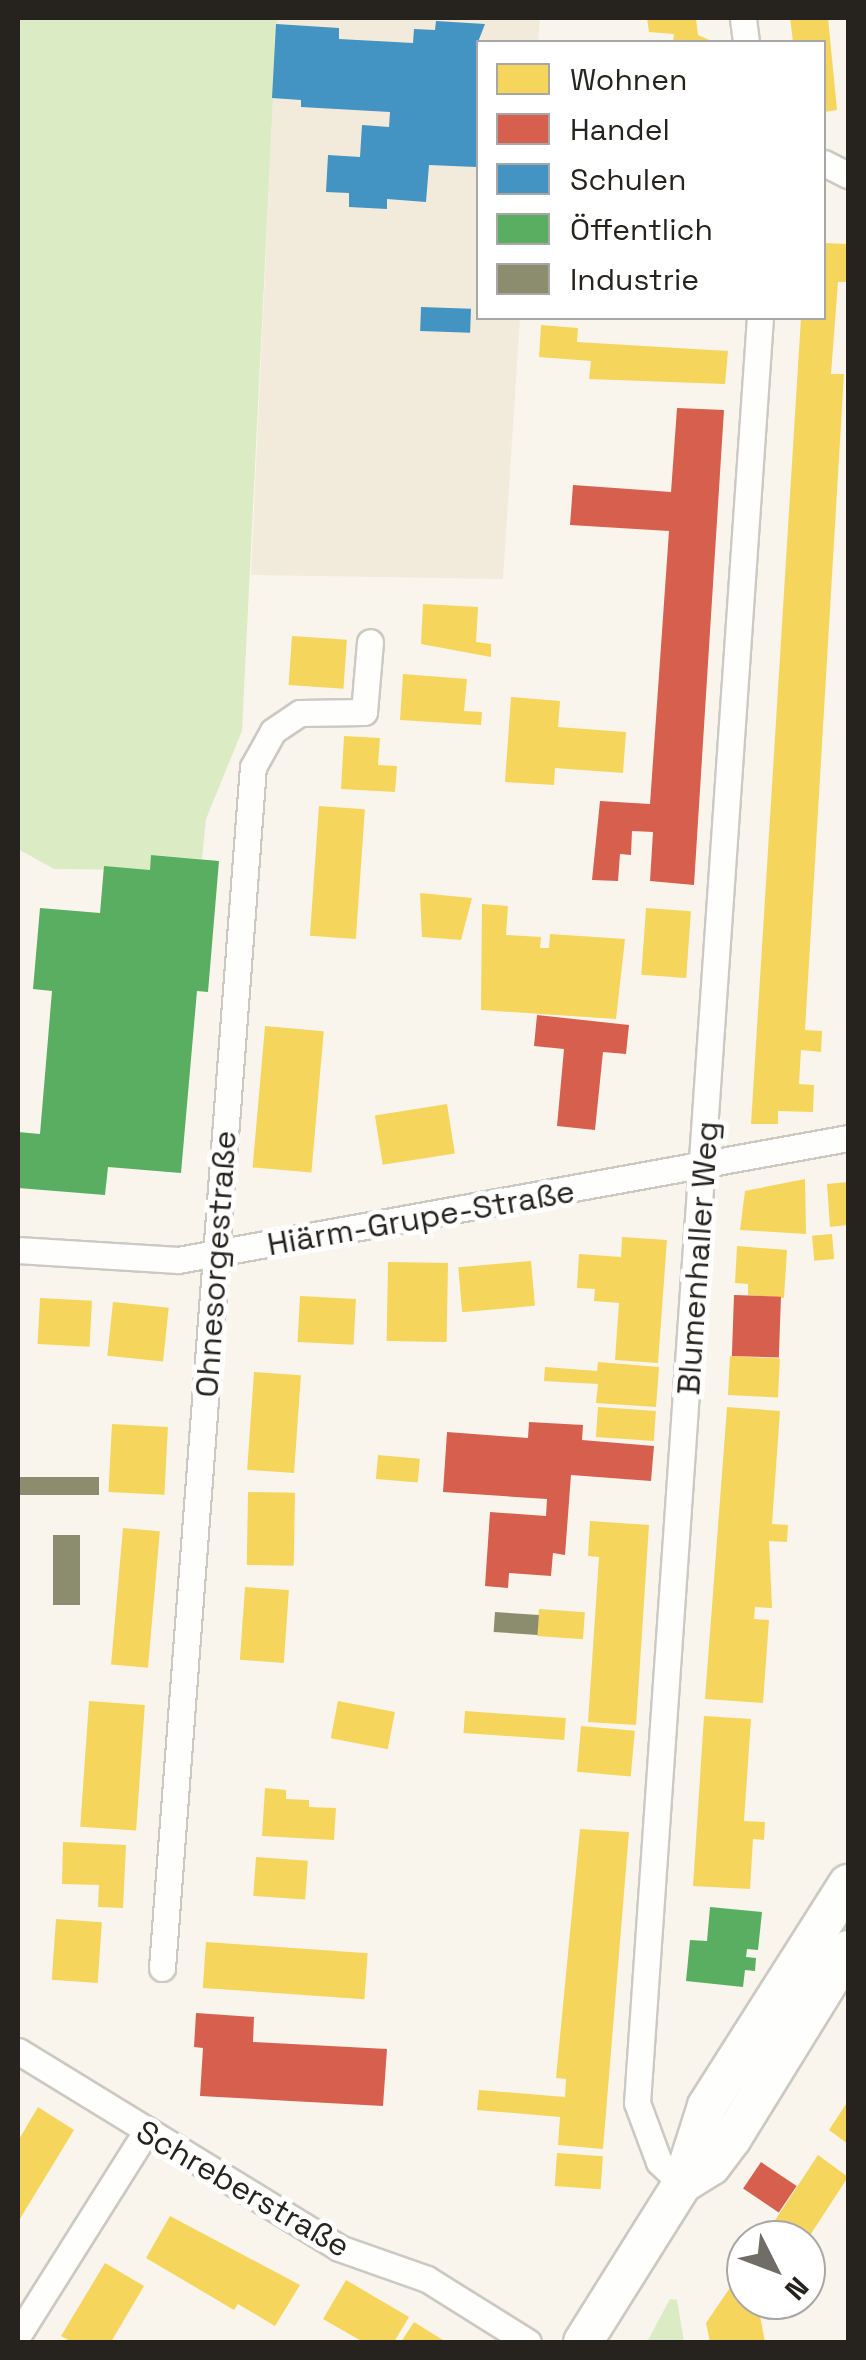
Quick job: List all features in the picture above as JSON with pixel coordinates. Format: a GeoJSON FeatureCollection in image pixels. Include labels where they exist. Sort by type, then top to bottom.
{"type":"FeatureCollection","features":[{"type":"Feature","properties":{"kind":"main road"},"geometry":{"type":"LineString","coordinates":[[583,2342],[682,2184],[707,2106],[848,1884]]}},
{"type":"Feature","properties":{"kind":"main road"},"geometry":{"type":"LineString","coordinates":[[682,2184],[711,2166],[732,2138],[848,1950]]}},
{"type":"Feature","properties":{"kind":"street","name":"Blumenhaller Weg"},"geometry":{"type":"LineString","coordinates":[[682,2184],[660,2162],[638,2103],[705,1167],[760,320]]}},
{"type":"Feature","properties":{"kind":"street","name":"Ohnesorgestraße"},"geometry":{"type":"LineString","coordinates":[[162,1968],[253,767],[273,732],[300,714],[364,712],[370,642]]}},
{"type":"Feature","properties":{"kind":"street","name":"Hiärm-Grupe-Straße"},"geometry":{"type":"LineString","coordinates":[[18,1250],[144,1259],[218,1254],[848,1138]]}},
{"type":"Feature","properties":{"kind":"street","name":"Schreberstraße"},"geometry":{"type":"LineString","coordinates":[[18,2051],[145,2133],[340,2248],[427,2280],[528,2342]]}},
{"type":"Feature","properties":{"kind":"street"},"geometry":{"type":"LineString","coordinates":[[18,2335],[145,2133]]}},
{"type":"Feature","properties":{"kind":"shaded area"},"geometry":{"type":"Polygon","coordinates":[[[277,18],[540,18],[538,40],[476,40],[476,320],[520,320],[503,579],[251,575],[277,18]]]}},
{"type":"Feature","properties":{"kind":"green space"},"geometry":{"type":"Polygon","coordinates":[[[18,18],[277,18],[242,731],[206,819],[202,859],[152,855],[150,870],[54,869],[18,849],[18,18]]]}},
{"type":"Feature","properties":{"kind":"green space"},"geometry":{"type":"Polygon","coordinates":[[[670,2299],[677,2300],[684,2342],[647,2342],[670,2299]]]}},
{"type":"Feature","properties":{"kind":"building: Wohnen"},"geometry":{"type":"Polygon","coordinates":[[[647,18],[696,18],[698,35],[709,40],[673,40],[674,34],[649,32],[647,18]]]}},
{"type":"Feature","properties":{"kind":"building: Wohnen"},"geometry":{"type":"Polygon","coordinates":[[[790,18],[828,18],[837,110],[826,112],[826,40],[793,40],[790,18]]]}},
{"type":"Feature","properties":{"kind":"building: Wohnen"},"geometry":{"type":"Polygon","coordinates":[[[826,243],[848,244],[848,282],[838,282],[831,374],[844,374],[805,1030],[822,1031],[821,1052],[801,1050],[799,1084],[814,1085],[813,1112],[778,1111],[778,1124],[751,1124],[801,320],[826,320],[826,243]]]}},
{"type":"Feature","properties":{"kind":"building: Wohnen"},"geometry":{"type":"Polygon","coordinates":[[[541,325],[578,328],[577,342],[728,351],[725,384],[589,379],[591,361],[539,357],[541,325]]]}},
{"type":"Feature","properties":{"kind":"building: Wohnen"},"geometry":{"type":"Polygon","coordinates":[[[423,604],[478,607],[476,642],[491,644],[491,657],[421,644],[423,604]]]}},
{"type":"Feature","properties":{"kind":"building: Wohnen"},"geometry":{"type":"Polygon","coordinates":[[[292,636],[347,640],[343,689],[289,685],[292,636]]]}},
{"type":"Feature","properties":{"kind":"building: Wohnen"},"geometry":{"type":"Polygon","coordinates":[[[403,674],[467,679],[464,711],[482,712],[481,725],[400,720],[403,674]]]}},
{"type":"Feature","properties":{"kind":"building: Wohnen"},"geometry":{"type":"Polygon","coordinates":[[[511,697],[560,701],[558,727],[626,732],[623,773],[555,768],[554,785],[505,782],[511,697]]]}},
{"type":"Feature","properties":{"kind":"building: Wohnen"},"geometry":{"type":"Polygon","coordinates":[[[344,736],[380,738],[378,765],[397,766],[395,792],[341,789],[344,736]]]}},
{"type":"Feature","properties":{"kind":"building: Wohnen"},"geometry":{"type":"Polygon","coordinates":[[[319,806],[365,809],[356,939],[310,936],[319,806]]]}},
{"type":"Feature","properties":{"kind":"building: Wohnen"},"geometry":{"type":"Polygon","coordinates":[[[420,893],[472,898],[461,940],[422,937],[420,893]]]}},
{"type":"Feature","properties":{"kind":"building: Wohnen"},"geometry":{"type":"Polygon","coordinates":[[[482,904],[508,906],[506,935],[541,937],[540,948],[549,948],[550,934],[625,939],[616,1019],[481,1010],[482,904]]]}},
{"type":"Feature","properties":{"kind":"building: Wohnen"},"geometry":{"type":"Polygon","coordinates":[[[646,908],[691,911],[686,978],[641,975],[646,908]]]}},
{"type":"Feature","properties":{"kind":"building: Wohnen"},"geometry":{"type":"Polygon","coordinates":[[[265,1026],[324,1031],[311,1173],[253,1167],[265,1026]]]}},
{"type":"Feature","properties":{"kind":"building: Wohnen"},"geometry":{"type":"Polygon","coordinates":[[[447,1104],[455,1153],[383,1165],[375,1115],[447,1104]]]}},
{"type":"Feature","properties":{"kind":"building: Wohnen"},"geometry":{"type":"Polygon","coordinates":[[[805,1179],[806,1234],[740,1230],[745,1191],[805,1179]]]}},
{"type":"Feature","properties":{"kind":"building: Wohnen"},"geometry":{"type":"Polygon","coordinates":[[[848,1182],[848,1225],[830,1227],[827,1184],[848,1182]]]}},
{"type":"Feature","properties":{"kind":"building: Wohnen"},"geometry":{"type":"Polygon","coordinates":[[[832,1234],[834,1259],[814,1261],[812,1236],[832,1234]]]}},
{"type":"Feature","properties":{"kind":"building: Wohnen"},"geometry":{"type":"Polygon","coordinates":[[[622,1237],[667,1240],[658,1363],[615,1360],[619,1303],[594,1301],[595,1289],[577,1288],[579,1254],[621,1257],[622,1237]]]}},
{"type":"Feature","properties":{"kind":"building: Wohnen"},"geometry":{"type":"Polygon","coordinates":[[[737,1246],[787,1250],[784,1298],[748,1295],[748,1284],[735,1283],[737,1246]]]}},
{"type":"Feature","properties":{"kind":"building: Wohnen"},"geometry":{"type":"Polygon","coordinates":[[[531,1261],[535,1306],[462,1312],[458,1267],[531,1261]]]}},
{"type":"Feature","properties":{"kind":"building: Wohnen"},"geometry":{"type":"Polygon","coordinates":[[[388,1262],[448,1263],[447,1342],[387,1341],[388,1262]]]}},
{"type":"Feature","properties":{"kind":"building: Wohnen"},"geometry":{"type":"Polygon","coordinates":[[[300,1296],[356,1299],[354,1345],[298,1342],[300,1296]]]}},
{"type":"Feature","properties":{"kind":"building: Wohnen"},"geometry":{"type":"Polygon","coordinates":[[[40,1298],[92,1301],[90,1347],[38,1344],[40,1298]]]}},
{"type":"Feature","properties":{"kind":"building: Wohnen"},"geometry":{"type":"Polygon","coordinates":[[[113,1302],[169,1308],[163,1362],[107,1356],[113,1302]]]}},
{"type":"Feature","properties":{"kind":"building: Wohnen"},"geometry":{"type":"Polygon","coordinates":[[[730,1356],[780,1359],[778,1398],[728,1395],[730,1356]]]}},
{"type":"Feature","properties":{"kind":"building: Wohnen"},"geometry":{"type":"Polygon","coordinates":[[[598,1362],[659,1367],[656,1407],[596,1403],[598,1384],[544,1381],[545,1367],[597,1371],[598,1362]]]}},
{"type":"Feature","properties":{"kind":"building: Wohnen"},"geometry":{"type":"Polygon","coordinates":[[[254,1372],[301,1375],[294,1473],[247,1470],[254,1372]]]}},
{"type":"Feature","properties":{"kind":"building: Wohnen"},"geometry":{"type":"Polygon","coordinates":[[[598,1407],[656,1411],[654,1441],[596,1437],[598,1407]]]}},
{"type":"Feature","properties":{"kind":"building: Wohnen"},"geometry":{"type":"Polygon","coordinates":[[[727,1407],[780,1411],[772,1524],[788,1525],[787,1542],[769,1541],[772,1608],[755,1607],[754,1619],[769,1620],[763,1703],[705,1699],[727,1407]]]}},
{"type":"Feature","properties":{"kind":"building: Wohnen"},"geometry":{"type":"Polygon","coordinates":[[[112,1424],[168,1427],[164,1495],[108,1492],[112,1424]]]}},
{"type":"Feature","properties":{"kind":"building: Wohnen"},"geometry":{"type":"Polygon","coordinates":[[[378,1455],[420,1459],[418,1483],[376,1479],[378,1455]]]}},
{"type":"Feature","properties":{"kind":"building: Wohnen"},"geometry":{"type":"Polygon","coordinates":[[[248,1492],[295,1493],[294,1566],[247,1565],[248,1492]]]}},
{"type":"Feature","properties":{"kind":"building: Wohnen"},"geometry":{"type":"Polygon","coordinates":[[[590,1521],[649,1525],[636,1725],[588,1722],[599,1557],[588,1556],[590,1521]]]}},
{"type":"Feature","properties":{"kind":"building: Wohnen"},"geometry":{"type":"Polygon","coordinates":[[[123,1528],[160,1531],[148,1668],[111,1664],[123,1528]]]}},
{"type":"Feature","properties":{"kind":"building: Wohnen"},"geometry":{"type":"Polygon","coordinates":[[[245,1587],[289,1590],[284,1663],[240,1660],[245,1587]]]}},
{"type":"Feature","properties":{"kind":"building: Wohnen"},"geometry":{"type":"Polygon","coordinates":[[[539,1609],[585,1612],[583,1639],[537,1636],[539,1609]]]}},
{"type":"Feature","properties":{"kind":"building: Wohnen"},"geometry":{"type":"Polygon","coordinates":[[[89,1701],[145,1705],[136,1831],[80,1827],[89,1701]]]}},
{"type":"Feature","properties":{"kind":"building: Wohnen"},"geometry":{"type":"Polygon","coordinates":[[[338,1701],[395,1712],[388,1749],[331,1738],[338,1701]]]}},
{"type":"Feature","properties":{"kind":"building: Wohnen"},"geometry":{"type":"Polygon","coordinates":[[[465,1711],[566,1718],[564,1740],[463,1733],[465,1711]]]}},
{"type":"Feature","properties":{"kind":"building: Wohnen"},"geometry":{"type":"Polygon","coordinates":[[[704,1716],[751,1719],[744,1821],[765,1822],[764,1840],[753,1839],[750,1889],[693,1886],[704,1716]]]}},
{"type":"Feature","properties":{"kind":"building: Wohnen"},"geometry":{"type":"Polygon","coordinates":[[[581,1726],[635,1731],[631,1777],[577,1772],[581,1726]]]}},
{"type":"Feature","properties":{"kind":"building: Wohnen"},"geometry":{"type":"Polygon","coordinates":[[[265,1788],[286,1790],[286,1799],[309,1800],[309,1807],[336,1808],[334,1840],[262,1836],[265,1788]]]}},
{"type":"Feature","properties":{"kind":"building: Wohnen"},"geometry":{"type":"Polygon","coordinates":[[[580,1829],[629,1832],[603,2149],[558,2145],[560,2117],[477,2110],[479,2090],[565,2097],[566,2079],[556,2078],[580,1829]]]}},
{"type":"Feature","properties":{"kind":"building: Wohnen"},"geometry":{"type":"Polygon","coordinates":[[[63,1842],[126,1845],[123,1908],[98,1907],[99,1885],[62,1884],[63,1842]]]}},
{"type":"Feature","properties":{"kind":"building: Wohnen"},"geometry":{"type":"Polygon","coordinates":[[[256,1857],[308,1861],[305,1900],[253,1896],[256,1857]]]}},
{"type":"Feature","properties":{"kind":"building: Wohnen"},"geometry":{"type":"Polygon","coordinates":[[[56,1919],[102,1922],[98,1983],[52,1980],[56,1919]]]}},
{"type":"Feature","properties":{"kind":"building: Wohnen"},"geometry":{"type":"Polygon","coordinates":[[[206,1942],[368,1953],[364,1999],[203,1988],[206,1942]]]}},
{"type":"Feature","properties":{"kind":"building: Wohnen"},"geometry":{"type":"Polygon","coordinates":[[[848,2101],[848,2144],[829,2130],[848,2101]]]}},
{"type":"Feature","properties":{"kind":"building: Wohnen"},"geometry":{"type":"Polygon","coordinates":[[[38,2107],[74,2130],[18,2222],[18,2141],[38,2107]]]}},
{"type":"Feature","properties":{"kind":"building: Wohnen"},"geometry":{"type":"Polygon","coordinates":[[[557,2153],[603,2156],[601,2189],[555,2186],[557,2153]]]}},
{"type":"Feature","properties":{"kind":"building: Wohnen"},"geometry":{"type":"Polygon","coordinates":[[[818,2155],[848,2177],[820,2220],[775,2220],[818,2155]]]}},
{"type":"Feature","properties":{"kind":"building: Wohnen"},"geometry":{"type":"Polygon","coordinates":[[[170,2216],[300,2285],[275,2326],[238,2304],[234,2310],[146,2258],[170,2216]]]}},
{"type":"Feature","properties":{"kind":"building: Wohnen"},"geometry":{"type":"Polygon","coordinates":[[[105,2263],[144,2286],[111,2342],[72,2342],[61,2336],[105,2263]]]}},
{"type":"Feature","properties":{"kind":"building: Wohnen"},"geometry":{"type":"Polygon","coordinates":[[[346,2280],[409,2317],[394,2342],[363,2342],[323,2319],[346,2280]]]}},
{"type":"Feature","properties":{"kind":"building: Wohnen"},"geometry":{"type":"Polygon","coordinates":[[[726,2294],[726,2320],[761,2320],[765,2342],[710,2342],[706,2323],[726,2294]]]}},
{"type":"Feature","properties":{"kind":"building: Wohnen"},"geometry":{"type":"Polygon","coordinates":[[[414,2322],[446,2342],[401,2342],[414,2322]]]}},
{"type":"Feature","properties":{"kind":"building: Handel"},"geometry":{"type":"Polygon","coordinates":[[[677,408],[724,410],[694,885],[650,881],[653,832],[632,831],[631,855],[620,854],[618,881],[592,880],[600,801],[650,804],[669,531],[570,525],[573,485],[671,492],[677,408]]]}},
{"type":"Feature","properties":{"kind":"building: Handel"},"geometry":{"type":"Polygon","coordinates":[[[537,1015],[629,1025],[626,1054],[603,1052],[595,1130],[557,1126],[564,1049],[534,1046],[537,1015]]]}},
{"type":"Feature","properties":{"kind":"building: Handel"},"geometry":{"type":"Polygon","coordinates":[[[734,1295],[781,1297],[779,1358],[732,1356],[734,1295]]]}},
{"type":"Feature","properties":{"kind":"building: Handel"},"geometry":{"type":"Polygon","coordinates":[[[529,1422],[583,1425],[582,1440],[654,1446],[651,1481],[571,1475],[565,1555],[553,1553],[551,1576],[509,1573],[508,1588],[485,1586],[490,1512],[546,1516],[547,1499],[443,1492],[447,1432],[528,1438],[529,1422]]]}},
{"type":"Feature","properties":{"kind":"building: Handel"},"geometry":{"type":"Polygon","coordinates":[[[196,2013],[254,2017],[253,2042],[387,2049],[383,2106],[200,2096],[203,2048],[194,2047],[196,2013]]]}},
{"type":"Feature","properties":{"kind":"building: Handel"},"geometry":{"type":"Polygon","coordinates":[[[761,2162],[797,2186],[779,2213],[743,2189],[761,2162]]]}},
{"type":"Feature","properties":{"kind":"building: Schulen"},"geometry":{"type":"Polygon","coordinates":[[[436,21],[485,24],[476,40],[476,167],[429,165],[426,202],[387,199],[387,209],[349,207],[349,193],[326,192],[328,155],[360,157],[362,125],[389,127],[390,112],[301,107],[301,100],[272,98],[276,24],[339,28],[339,39],[413,43],[414,29],[435,30],[436,21]]]}},
{"type":"Feature","properties":{"kind":"building: Schulen"},"geometry":{"type":"Polygon","coordinates":[[[421,307],[471,309],[470,333],[420,331],[421,307]]]}},
{"type":"Feature","properties":{"kind":"building: Öffentlich"},"geometry":{"type":"Polygon","coordinates":[[[151,855],[219,861],[208,992],[197,991],[181,1173],[108,1167],[105,1195],[18,1188],[18,1132],[40,1134],[52,991],[33,989],[40,908],[100,913],[104,866],[150,870],[151,855]]]}},
{"type":"Feature","properties":{"kind":"building: Öffentlich"},"geometry":{"type":"Polygon","coordinates":[[[710,1907],[762,1912],[758,1950],[747,1949],[746,1957],[756,1958],[755,1971],[745,1970],[743,1987],[686,1981],[690,1940],[707,1941],[710,1907]]]}},
{"type":"Feature","properties":{"kind":"building: Industrie"},"geometry":{"type":"Polygon","coordinates":[[[18,1477],[99,1477],[99,1495],[18,1495],[18,1477]]]}},
{"type":"Feature","properties":{"kind":"building: Industrie"},"geometry":{"type":"Polygon","coordinates":[[[53,1535],[80,1535],[80,1605],[53,1605],[53,1535]]]}},
{"type":"Feature","properties":{"kind":"building: Industrie"},"geometry":{"type":"Polygon","coordinates":[[[495,1612],[539,1615],[537,1635],[494,1632],[495,1612]]]}}]}
